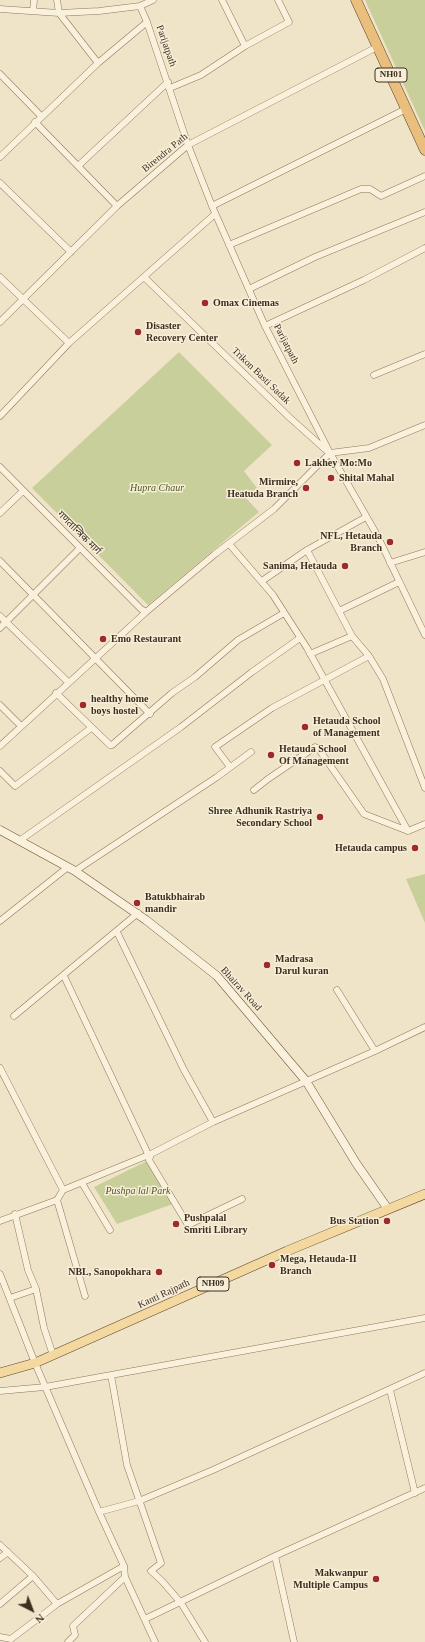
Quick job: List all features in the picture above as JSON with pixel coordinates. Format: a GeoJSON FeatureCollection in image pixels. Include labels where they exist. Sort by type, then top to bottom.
{"type":"FeatureCollection","features":[{"type":"Feature","properties":{"kind":"highway","name":"NH01"},"geometry":{"type":"LineString","coordinates":[[356,0],[425,150]]}},
{"type":"Feature","properties":{"kind":"main road","name":"Bhairav Road"},"geometry":{"type":"LineString","coordinates":[[0,830],[71,869],[138,913],[217,976],[306,1081],[356,1163],[388,1209]]}},
{"type":"Feature","properties":{"kind":"main road","name":"Kanti Rajpath"},"geometry":{"type":"LineString","coordinates":[[0,1373],[34,1363],[54,1355],[287,1251],[425,1194]]}},
{"type":"Feature","properties":{"kind":"street"},"geometry":{"type":"LineString","coordinates":[[33,11],[34,0]]}},
{"type":"Feature","properties":{"kind":"street"},"geometry":{"type":"LineString","coordinates":[[57,0],[58,13],[98,63]]}},
{"type":"Feature","properties":{"kind":"street"},"geometry":{"type":"LineString","coordinates":[[0,9],[58,13],[99,11],[140,6],[153,0]]}},
{"type":"Feature","properties":{"kind":"street"},"geometry":{"type":"LineString","coordinates":[[222,0],[245,46]]}},
{"type":"Feature","properties":{"kind":"street"},"geometry":{"type":"LineString","coordinates":[[78,165],[169,85],[201,75],[245,46],[289,22],[278,0]]}},
{"type":"Feature","properties":{"kind":"street","name":"Parijatpath"},"geometry":{"type":"LineString","coordinates":[[140,6],[148,22],[188,145],[215,214],[265,326],[330,453],[390,562],[425,635]]}},
{"type":"Feature","properties":{"kind":"street"},"geometry":{"type":"LineString","coordinates":[[0,157],[98,63],[148,22]]}},
{"type":"Feature","properties":{"kind":"street","name":"Birendra Path"},"geometry":{"type":"LineString","coordinates":[[0,322],[117,206],[188,145],[377,47]]}},
{"type":"Feature","properties":{"kind":"street"},"geometry":{"type":"LineString","coordinates":[[0,74],[42,116]]}},
{"type":"Feature","properties":{"kind":"street"},"geometry":{"type":"LineString","coordinates":[[212,206],[406,109]]}},
{"type":"Feature","properties":{"kind":"street"},"geometry":{"type":"LineString","coordinates":[[35,122],[117,206]]}},
{"type":"Feature","properties":{"kind":"street"},"geometry":{"type":"LineString","coordinates":[[229,245],[361,189],[370,189],[380,196],[425,176]]}},
{"type":"Feature","properties":{"kind":"street"},"geometry":{"type":"LineString","coordinates":[[0,183],[71,252]]}},
{"type":"Feature","properties":{"kind":"street"},"geometry":{"type":"LineString","coordinates":[[249,289],[315,257],[425,212]]}},
{"type":"Feature","properties":{"kind":"street"},"geometry":{"type":"LineString","coordinates":[[0,416],[70,343],[145,278],[215,214]]}},
{"type":"Feature","properties":{"kind":"street"},"geometry":{"type":"LineString","coordinates":[[265,326],[364,280],[425,248]]}},
{"type":"Feature","properties":{"kind":"street"},"geometry":{"type":"LineString","coordinates":[[0,277],[70,343]]}},
{"type":"Feature","properties":{"kind":"street","name":"Trikon Basti Sadak"},"geometry":{"type":"LineString","coordinates":[[145,278],[289,417],[330,453]]}},
{"type":"Feature","properties":{"kind":"street"},"geometry":{"type":"LineString","coordinates":[[374,375],[425,354]]}},
{"type":"Feature","properties":{"kind":"street"},"geometry":{"type":"LineString","coordinates":[[0,746],[146,612],[215,554],[230,545],[274,509],[330,453],[369,448],[425,425]]}},
{"type":"Feature","properties":{"kind":"street","name":"गणतान्त्रिक मार्ग"},"geometry":{"type":"LineString","coordinates":[[0,467],[141,609],[146,612]]}},
{"type":"Feature","properties":{"kind":"street"},"geometry":{"type":"LineString","coordinates":[[0,513],[24,491]]}},
{"type":"Feature","properties":{"kind":"street"},"geometry":{"type":"LineString","coordinates":[[262,581],[307,550],[366,517]]}},
{"type":"Feature","properties":{"kind":"street"},"geometry":{"type":"LineString","coordinates":[[230,545],[262,581],[310,654],[408,831]]}},
{"type":"Feature","properties":{"kind":"street"},"geometry":{"type":"LineString","coordinates":[[0,628],[80,548]]}},
{"type":"Feature","properties":{"kind":"street"},"geometry":{"type":"LineString","coordinates":[[307,550],[352,636],[369,656],[382,680],[425,788]]}},
{"type":"Feature","properties":{"kind":"street"},"geometry":{"type":"LineString","coordinates":[[390,562],[425,552]]}},
{"type":"Feature","properties":{"kind":"street"},"geometry":{"type":"LineString","coordinates":[[0,561],[150,714]]}},
{"type":"Feature","properties":{"kind":"street"},"geometry":{"type":"LineString","coordinates":[[339,611],[399,582]]}},
{"type":"Feature","properties":{"kind":"street"},"geometry":{"type":"LineString","coordinates":[[56,693],[91,728],[110,745],[112,745],[238,640],[284,613]]}},
{"type":"Feature","properties":{"kind":"street"},"geometry":{"type":"LineString","coordinates":[[0,616],[68,682]]}},
{"type":"Feature","properties":{"kind":"street"},"geometry":{"type":"LineString","coordinates":[[310,654],[352,636]]}},
{"type":"Feature","properties":{"kind":"street"},"geometry":{"type":"LineString","coordinates":[[19,841],[182,727],[252,672],[300,638]]}},
{"type":"Feature","properties":{"kind":"street"},"geometry":{"type":"LineString","coordinates":[[230,767],[215,747],[272,708],[369,656]]}},
{"type":"Feature","properties":{"kind":"street"},"geometry":{"type":"LineString","coordinates":[[0,705],[21,726]]}},
{"type":"Feature","properties":{"kind":"street"},"geometry":{"type":"LineString","coordinates":[[0,771],[15,786],[91,728]]}},
{"type":"Feature","properties":{"kind":"street"},"geometry":{"type":"LineString","coordinates":[[254,790],[315,747],[318,748],[364,814],[408,831],[425,824]]}},
{"type":"Feature","properties":{"kind":"street"},"geometry":{"type":"LineString","coordinates":[[0,921],[71,869],[251,752]]}},
{"type":"Feature","properties":{"kind":"street"},"geometry":{"type":"LineString","coordinates":[[14,1016],[138,913]]}},
{"type":"Feature","properties":{"kind":"street"},"geometry":{"type":"LineString","coordinates":[[117,932],[184,1070],[213,1122]]}},
{"type":"Feature","properties":{"kind":"street"},"geometry":{"type":"LineString","coordinates":[[64,976],[150,1154],[149,1160],[188,1225],[242,1199]]}},
{"type":"Feature","properties":{"kind":"street"},"geometry":{"type":"LineString","coordinates":[[337,990],[375,1051]]}},
{"type":"Feature","properties":{"kind":"street"},"geometry":{"type":"LineString","coordinates":[[0,1221],[56,1200],[63,1190],[150,1154],[213,1122],[375,1051],[425,1027]]}},
{"type":"Feature","properties":{"kind":"street"},"geometry":{"type":"LineString","coordinates":[[0,1068],[63,1190]]}},
{"type":"Feature","properties":{"kind":"street"},"geometry":{"type":"LineString","coordinates":[[82,1183],[110,1230]]}},
{"type":"Feature","properties":{"kind":"street"},"geometry":{"type":"LineString","coordinates":[[56,1200],[85,1296]]}},
{"type":"Feature","properties":{"kind":"street"},"geometry":{"type":"LineString","coordinates":[[16,1214],[28,1270],[36,1289],[44,1328],[54,1355]]}},
{"type":"Feature","properties":{"kind":"street"},"geometry":{"type":"LineString","coordinates":[[0,1274],[34,1363],[124,1566],[125,1577],[156,1642]]}},
{"type":"Feature","properties":{"kind":"street"},"geometry":{"type":"LineString","coordinates":[[10,1298],[36,1289]]}},
{"type":"Feature","properties":{"kind":"street"},"geometry":{"type":"LineString","coordinates":[[0,1391],[45,1387],[425,1318]]}},
{"type":"Feature","properties":{"kind":"street"},"geometry":{"type":"LineString","coordinates":[[99,1512],[139,1501],[231,1462],[425,1373]]}},
{"type":"Feature","properties":{"kind":"street"},"geometry":{"type":"LineString","coordinates":[[111,1374],[127,1465],[161,1563],[151,1571],[162,1581],[180,1603],[205,1642]]}},
{"type":"Feature","properties":{"kind":"street"},"geometry":{"type":"LineString","coordinates":[[390,1390],[415,1493]]}},
{"type":"Feature","properties":{"kind":"street"},"geometry":{"type":"LineString","coordinates":[[145,1619],[275,1556],[425,1488]]}},
{"type":"Feature","properties":{"kind":"street"},"geometry":{"type":"LineString","coordinates":[[0,1545],[33,1576],[57,1604]]}},
{"type":"Feature","properties":{"kind":"street"},"geometry":{"type":"LineString","coordinates":[[0,1558],[8,1552]]}},
{"type":"Feature","properties":{"kind":"street"},"geometry":{"type":"LineString","coordinates":[[275,1556],[294,1642]]}},
{"type":"Feature","properties":{"kind":"street"},"geometry":{"type":"LineString","coordinates":[[0,1637],[12,1638],[57,1604],[124,1566]]}},
{"type":"Feature","properties":{"kind":"street"},"geometry":{"type":"LineString","coordinates":[[0,1604],[33,1576]]}},
{"type":"Feature","properties":{"kind":"street"},"geometry":{"type":"LineString","coordinates":[[68,1642],[75,1635],[73,1626],[125,1577]]}},
{"type":"Feature","properties":{"kind":"green space"},"geometry":{"type":"Polygon","coordinates":[[[365,0],[425,0],[425,131],[365,0]]]}},
{"type":"Feature","properties":{"kind":"green space","name":"Hupra Chaur"},"geometry":{"type":"Polygon","coordinates":[[[179,352],[272,445],[244,471],[257,488],[246,498],[259,512],[148,605],[32,488],[179,352]]]}},
{"type":"Feature","properties":{"kind":"green space"},"geometry":{"type":"Polygon","coordinates":[[[425,874],[425,923],[406,879],[425,874]]]}},
{"type":"Feature","properties":{"kind":"green space","name":"Pushpa lal Park"},"geometry":{"type":"Polygon","coordinates":[[[149,1160],[173,1204],[117,1224],[94,1187],[149,1160]]]}},
{"type":"Feature","properties":{"kind":"place","name":"Omax Cinemas"},"geometry":{"type":"Point","coordinates":[205,303]}},
{"type":"Feature","properties":{"kind":"place","name":"Disaster Recovery Center"},"geometry":{"type":"Point","coordinates":[138,332]}},
{"type":"Feature","properties":{"kind":"place","name":"Lakhey Mo:Mo"},"geometry":{"type":"Point","coordinates":[297,463]}},
{"type":"Feature","properties":{"kind":"place","name":"Shital Mahal"},"geometry":{"type":"Point","coordinates":[331,478]}},
{"type":"Feature","properties":{"kind":"place","name":"Mirmire, Heatuda Branch"},"geometry":{"type":"Point","coordinates":[306,488]}},
{"type":"Feature","properties":{"kind":"place","name":"NFL, Hetauda Branch"},"geometry":{"type":"Point","coordinates":[390,542]}},
{"type":"Feature","properties":{"kind":"place","name":"Sanima, Hetauda"},"geometry":{"type":"Point","coordinates":[345,566]}},
{"type":"Feature","properties":{"kind":"place","name":"Emo Restaurant"},"geometry":{"type":"Point","coordinates":[103,639]}},
{"type":"Feature","properties":{"kind":"place","name":"healthy home boys hostel"},"geometry":{"type":"Point","coordinates":[83,705]}},
{"type":"Feature","properties":{"kind":"place","name":"Hetauda School of Management"},"geometry":{"type":"Point","coordinates":[305,727]}},
{"type":"Feature","properties":{"kind":"place","name":"Hetauda School Of Management"},"geometry":{"type":"Point","coordinates":[271,755]}},
{"type":"Feature","properties":{"kind":"place","name":"Shree Adhunik Rastriya Secondary School"},"geometry":{"type":"Point","coordinates":[320,817]}},
{"type":"Feature","properties":{"kind":"place","name":"Hetauda campus"},"geometry":{"type":"Point","coordinates":[415,848]}},
{"type":"Feature","properties":{"kind":"place","name":"Batukbhairab mandir"},"geometry":{"type":"Point","coordinates":[137,903]}},
{"type":"Feature","properties":{"kind":"place","name":"Madrasa Darul kuran"},"geometry":{"type":"Point","coordinates":[267,965]}},
{"type":"Feature","properties":{"kind":"place","name":"Bus Station"},"geometry":{"type":"Point","coordinates":[387,1221]}},
{"type":"Feature","properties":{"kind":"place","name":"Pushpalal Smriti Library"},"geometry":{"type":"Point","coordinates":[176,1224]}},
{"type":"Feature","properties":{"kind":"place","name":"Mega, Hetauda-II Branch"},"geometry":{"type":"Point","coordinates":[272,1265]}},
{"type":"Feature","properties":{"kind":"place","name":"NBL, Sanopokhara"},"geometry":{"type":"Point","coordinates":[159,1272]}},
{"type":"Feature","properties":{"kind":"place","name":"Makwanpur Multiple Campus"},"geometry":{"type":"Point","coordinates":[376,1579]}}]}
